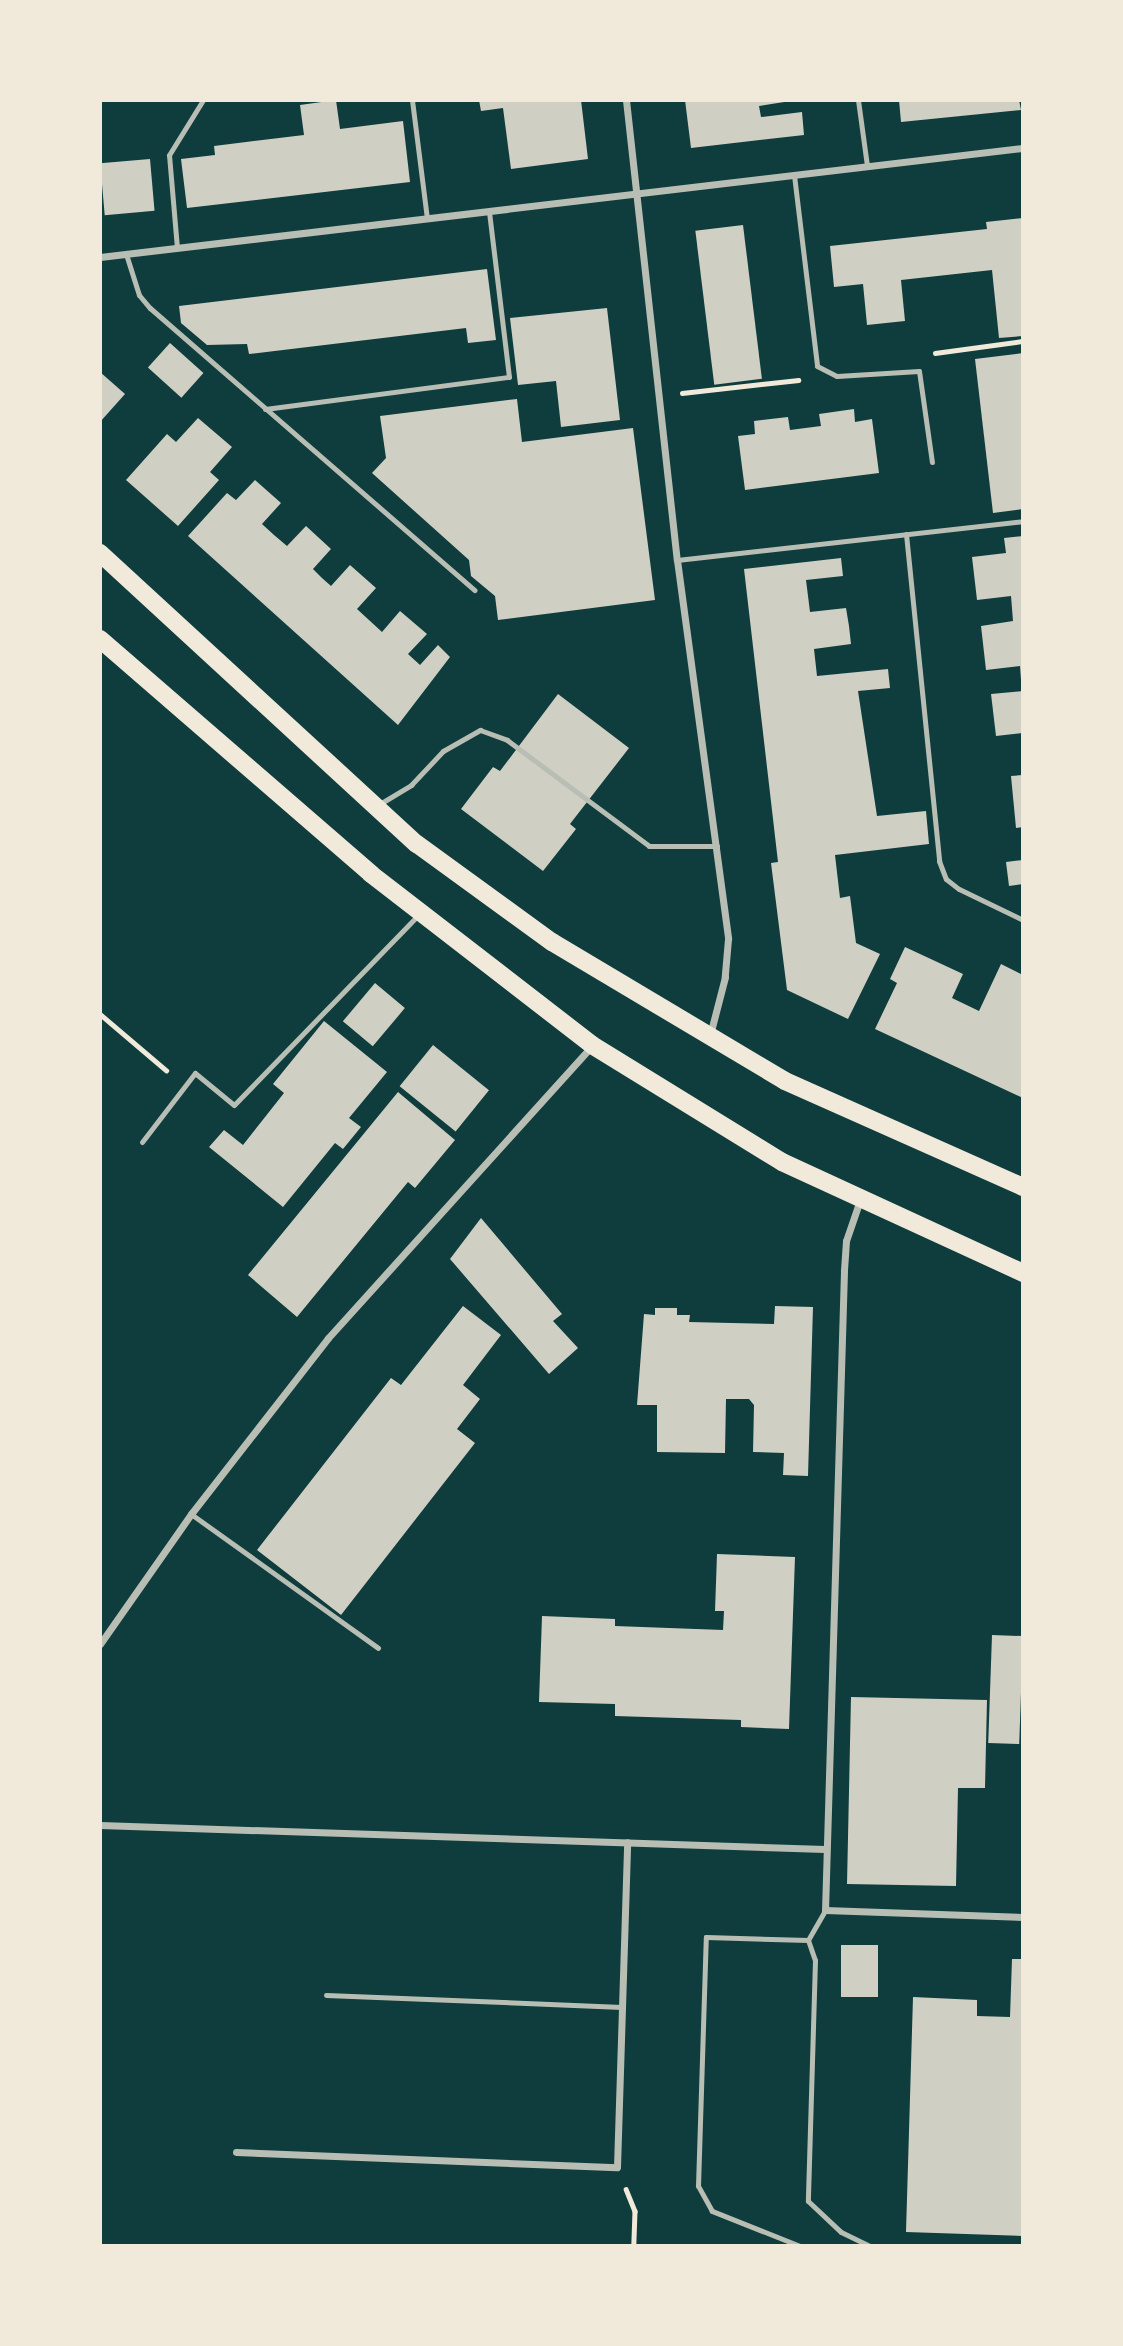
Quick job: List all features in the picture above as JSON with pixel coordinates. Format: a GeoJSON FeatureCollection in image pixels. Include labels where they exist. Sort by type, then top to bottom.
{"type":"FeatureCollection","features":[{"type":"Feature","properties":{"kind":"main road"},"geometry":{"type":"LineString","coordinates":[[100,553],[417,844],[552,942],[709,1036],[826,1101],[1023,1186]]}},
{"type":"Feature","properties":{"kind":"main road"},"geometry":{"type":"LineString","coordinates":[[100,639],[420,913],[592,1045],[782,1162],[1023,1273]]}},
{"type":"Feature","properties":{"kind":"street"},"geometry":{"type":"LineString","coordinates":[[626,100],[677,559],[728,939],[720,1005],[709,1036]]}},
{"type":"Feature","properties":{"kind":"street"},"geometry":{"type":"LineString","coordinates":[[100,257],[1023,148]]}},
{"type":"Feature","properties":{"kind":"street"},"geometry":{"type":"LineString","coordinates":[[100,1644],[191,1514],[328,1338],[592,1045]]}},
{"type":"Feature","properties":{"kind":"street"},"geometry":{"type":"LineString","coordinates":[[860,1200],[846,1241],[844,1271],[825,1910],[1023,1917]]}},
{"type":"Feature","properties":{"kind":"street"},"geometry":{"type":"LineString","coordinates":[[100,1825],[825,1849]]}},
{"type":"Feature","properties":{"kind":"street"},"geometry":{"type":"LineString","coordinates":[[236,2152],[617,2167],[627,1842]]}},
{"type":"Feature","properties":{"kind":"lane"},"geometry":{"type":"LineString","coordinates":[[177,248],[169,155],[203,100]]}},
{"type":"Feature","properties":{"kind":"lane"},"geometry":{"type":"LineString","coordinates":[[412,100],[427,218]]}},
{"type":"Feature","properties":{"kind":"lane"},"geometry":{"type":"LineString","coordinates":[[858,100],[867,166]]}},
{"type":"Feature","properties":{"kind":"lane"},"geometry":{"type":"LineString","coordinates":[[794,175],[817,366],[822,372],[837,376],[919,371],[932,462]]}},
{"type":"Feature","properties":{"kind":"lane"},"geometry":{"type":"LineString","coordinates":[[265,409],[509,377],[489,211]]}},
{"type":"Feature","properties":{"kind":"lane"},"geometry":{"type":"LineString","coordinates":[[125,254],[139,295],[150,308],[474,590]]}},
{"type":"Feature","properties":{"kind":"lane"},"geometry":{"type":"LineString","coordinates":[[677,559],[1023,521]]}},
{"type":"Feature","properties":{"kind":"lane"},"geometry":{"type":"LineString","coordinates":[[906,534],[939,861],[946,879],[1023,920]]}},
{"type":"Feature","properties":{"kind":"lane"},"geometry":{"type":"LineString","coordinates":[[376,806],[411,785],[443,751],[480,730],[507,740],[649,846],[717,846]]}},
{"type":"Feature","properties":{"kind":"lane"},"geometry":{"type":"LineString","coordinates":[[142,1143],[195,1073],[234,1105],[420,913]]}},
{"type":"Feature","properties":{"kind":"lane"},"geometry":{"type":"LineString","coordinates":[[191,1514],[378,1648]]}},
{"type":"Feature","properties":{"kind":"lane"},"geometry":{"type":"LineString","coordinates":[[807,1940],[825,1910]]}},
{"type":"Feature","properties":{"kind":"lane"},"geometry":{"type":"LineString","coordinates":[[800,2246],[712,2211],[698,2186],[706,1937],[807,1940]]}},
{"type":"Feature","properties":{"kind":"lane"},"geometry":{"type":"LineString","coordinates":[[807,1940],[815,1961],[808,2202],[841,2232],[870,2246]]}},
{"type":"Feature","properties":{"kind":"lane"},"geometry":{"type":"LineString","coordinates":[[326,1995],[622,2007]]}},
{"type":"Feature","properties":{"kind":"path"},"geometry":{"type":"LineString","coordinates":[[919,371],[936,351],[1023,341]]}},
{"type":"Feature","properties":{"kind":"path"},"geometry":{"type":"LineString","coordinates":[[659,396],[806,379],[822,372]]}},
{"type":"Feature","properties":{"kind":"path"},"geometry":{"type":"LineString","coordinates":[[100,1014],[185,1086]]}},
{"type":"Feature","properties":{"kind":"path"},"geometry":{"type":"LineString","coordinates":[[617,2167],[635,2211],[634,2246]]}},
{"type":"Feature","properties":{"kind":"building"},"geometry":{"type":"Polygon","coordinates":[[[336,100],[340,129],[403,121],[410,182],[187,208],[181,159],[215,155],[214,146],[304,135],[300,105],[336,100]]]}},
{"type":"Feature","properties":{"kind":"building"},"geometry":{"type":"Polygon","coordinates":[[[479,100],[581,100],[588,159],[511,169],[503,108],[481,111],[479,100]]]}},
{"type":"Feature","properties":{"kind":"building"},"geometry":{"type":"Polygon","coordinates":[[[685,100],[797,100],[759,106],[761,117],[802,112],[804,135],[691,148],[685,100]]]}},
{"type":"Feature","properties":{"kind":"building"},"geometry":{"type":"Polygon","coordinates":[[[899,100],[1019,100],[1021,110],[901,122],[899,100]]]}},
{"type":"Feature","properties":{"kind":"building"},"geometry":{"type":"Polygon","coordinates":[[[150,159],[155,211],[105,215],[100,163],[150,159]]]}},
{"type":"Feature","properties":{"kind":"building"},"geometry":{"type":"Polygon","coordinates":[[[1023,218],[1023,336],[999,338],[992,270],[901,280],[905,321],[867,325],[863,284],[834,287],[830,246],[987,229],[986,222],[1023,218]]]}},
{"type":"Feature","properties":{"kind":"building"},"geometry":{"type":"Polygon","coordinates":[[[743,225],[762,379],[714,385],[695,231],[743,225]]]}},
{"type":"Feature","properties":{"kind":"building"},"geometry":{"type":"Polygon","coordinates":[[[487,269],[496,340],[468,343],[466,328],[249,354],[247,344],[207,345],[181,323],[179,306],[487,269]]]}},
{"type":"Feature","properties":{"kind":"building"},"geometry":{"type":"Polygon","coordinates":[[[607,308],[620,420],[561,427],[556,381],[518,385],[510,318],[607,308]]]}},
{"type":"Feature","properties":{"kind":"building"},"geometry":{"type":"Polygon","coordinates":[[[170,343],[203,373],[181,398],[148,368],[170,343]]]}},
{"type":"Feature","properties":{"kind":"building"},"geometry":{"type":"Polygon","coordinates":[[[1023,353],[1023,509],[993,513],[975,359],[1023,353]]]}},
{"type":"Feature","properties":{"kind":"building"},"geometry":{"type":"Polygon","coordinates":[[[100,372],[125,394],[100,422],[100,372]]]}},
{"type":"Feature","properties":{"kind":"building"},"geometry":{"type":"Polygon","coordinates":[[[517,399],[522,442],[633,428],[655,600],[498,620],[495,596],[471,576],[469,560],[372,473],[386,458],[380,416],[517,399]]]}},
{"type":"Feature","properties":{"kind":"building"},"geometry":{"type":"Polygon","coordinates":[[[854,409],[855,422],[872,419],[879,473],[745,490],[738,436],[755,434],[754,421],[788,417],[790,430],[821,426],[819,414],[854,409]]]}},
{"type":"Feature","properties":{"kind":"building"},"geometry":{"type":"Polygon","coordinates":[[[198,418],[232,447],[210,472],[219,480],[178,526],[126,480],[167,434],[176,442],[198,418]]]}},
{"type":"Feature","properties":{"kind":"building"},"geometry":{"type":"Polygon","coordinates":[[[255,480],[281,503],[262,524],[274,535],[287,546],[306,526],[331,549],[313,569],[322,578],[331,586],[350,565],[376,588],[357,609],[382,632],[400,611],[427,634],[408,654],[420,665],[438,645],[450,657],[398,725],[188,536],[227,493],[236,500],[255,480]]]}},
{"type":"Feature","properties":{"kind":"building"},"geometry":{"type":"Polygon","coordinates":[[[1023,536],[1021,680],[1020,666],[986,670],[981,626],[1013,621],[1011,596],[977,600],[972,557],[1006,553],[1004,538],[1023,536]]]}},
{"type":"Feature","properties":{"kind":"building"},"geometry":{"type":"Polygon","coordinates":[[[841,558],[843,576],[806,580],[810,612],[846,608],[849,626],[851,644],[814,649],[817,676],[888,669],[890,688],[858,691],[877,816],[926,811],[929,844],[835,855],[840,898],[850,896],[856,943],[880,954],[848,1019],[787,990],[771,863],[778,862],[744,569],[841,558]]]}},
{"type":"Feature","properties":{"kind":"building"},"geometry":{"type":"Polygon","coordinates":[[[1023,691],[1023,733],[996,736],[991,694],[1023,691]]]}},
{"type":"Feature","properties":{"kind":"building"},"geometry":{"type":"Polygon","coordinates":[[[558,694],[629,748],[570,824],[576,829],[543,871],[461,809],[493,767],[500,771],[558,694]]]}},
{"type":"Feature","properties":{"kind":"building"},"geometry":{"type":"Polygon","coordinates":[[[1023,775],[1023,827],[1016,828],[1011,776],[1023,775]]]}},
{"type":"Feature","properties":{"kind":"building"},"geometry":{"type":"Polygon","coordinates":[[[1023,860],[1023,884],[1009,886],[1006,862],[1023,860]]]}},
{"type":"Feature","properties":{"kind":"building"},"geometry":{"type":"Polygon","coordinates":[[[905,947],[963,974],[952,998],[979,1011],[1001,964],[1023,975],[1023,1098],[875,1029],[897,983],[890,979],[905,947]]]}},
{"type":"Feature","properties":{"kind":"building"},"geometry":{"type":"Polygon","coordinates":[[[375,983],[405,1008],[373,1046],[343,1021],[375,983]]]}},
{"type":"Feature","properties":{"kind":"building"},"geometry":{"type":"Polygon","coordinates":[[[324,1021],[387,1072],[349,1118],[361,1127],[343,1149],[335,1143],[283,1207],[209,1147],[224,1130],[243,1145],[284,1093],[273,1084],[324,1021]]]}},
{"type":"Feature","properties":{"kind":"building"},"geometry":{"type":"Polygon","coordinates":[[[433,1045],[489,1090],[456,1131],[400,1086],[433,1045]]]}},
{"type":"Feature","properties":{"kind":"building"},"geometry":{"type":"Polygon","coordinates":[[[398,1092],[455,1140],[415,1188],[408,1182],[297,1317],[248,1275],[398,1092]]]}},
{"type":"Feature","properties":{"kind":"building"},"geometry":{"type":"Polygon","coordinates":[[[481,1218],[562,1314],[553,1321],[578,1348],[549,1374],[450,1259],[481,1218]]]}},
{"type":"Feature","properties":{"kind":"building"},"geometry":{"type":"Polygon","coordinates":[[[463,1306],[501,1335],[463,1385],[480,1399],[457,1429],[475,1443],[341,1615],[257,1550],[391,1378],[401,1385],[463,1306]]]}},
{"type":"Feature","properties":{"kind":"building"},"geometry":{"type":"Polygon","coordinates":[[[775,1306],[813,1307],[808,1476],[783,1475],[784,1453],[753,1452],[754,1405],[749,1399],[726,1399],[725,1453],[657,1452],[657,1405],[637,1405],[644,1314],[655,1315],[655,1308],[677,1308],[677,1315],[690,1315],[689,1322],[774,1324],[775,1306]]]}},
{"type":"Feature","properties":{"kind":"building"},"geometry":{"type":"Polygon","coordinates":[[[717,1554],[795,1557],[789,1729],[741,1727],[741,1720],[615,1716],[615,1704],[539,1702],[542,1616],[615,1619],[615,1626],[723,1630],[724,1611],[715,1611],[717,1554]]]}},
{"type":"Feature","properties":{"kind":"building"},"geometry":{"type":"Polygon","coordinates":[[[992,1635],[1023,1636],[1019,1744],[988,1743],[992,1635]]]}},
{"type":"Feature","properties":{"kind":"building"},"geometry":{"type":"Polygon","coordinates":[[[851,1697],[987,1700],[985,1788],[958,1788],[956,1886],[847,1884],[851,1697]]]}},
{"type":"Feature","properties":{"kind":"building"},"geometry":{"type":"Polygon","coordinates":[[[841,1945],[878,1945],[878,1997],[841,1997],[841,1945]]]}},
{"type":"Feature","properties":{"kind":"building"},"geometry":{"type":"Polygon","coordinates":[[[1012,1959],[1023,1959],[1023,2236],[906,2232],[913,1997],[977,2000],[977,2016],[1010,2017],[1012,1959]]]}}]}
